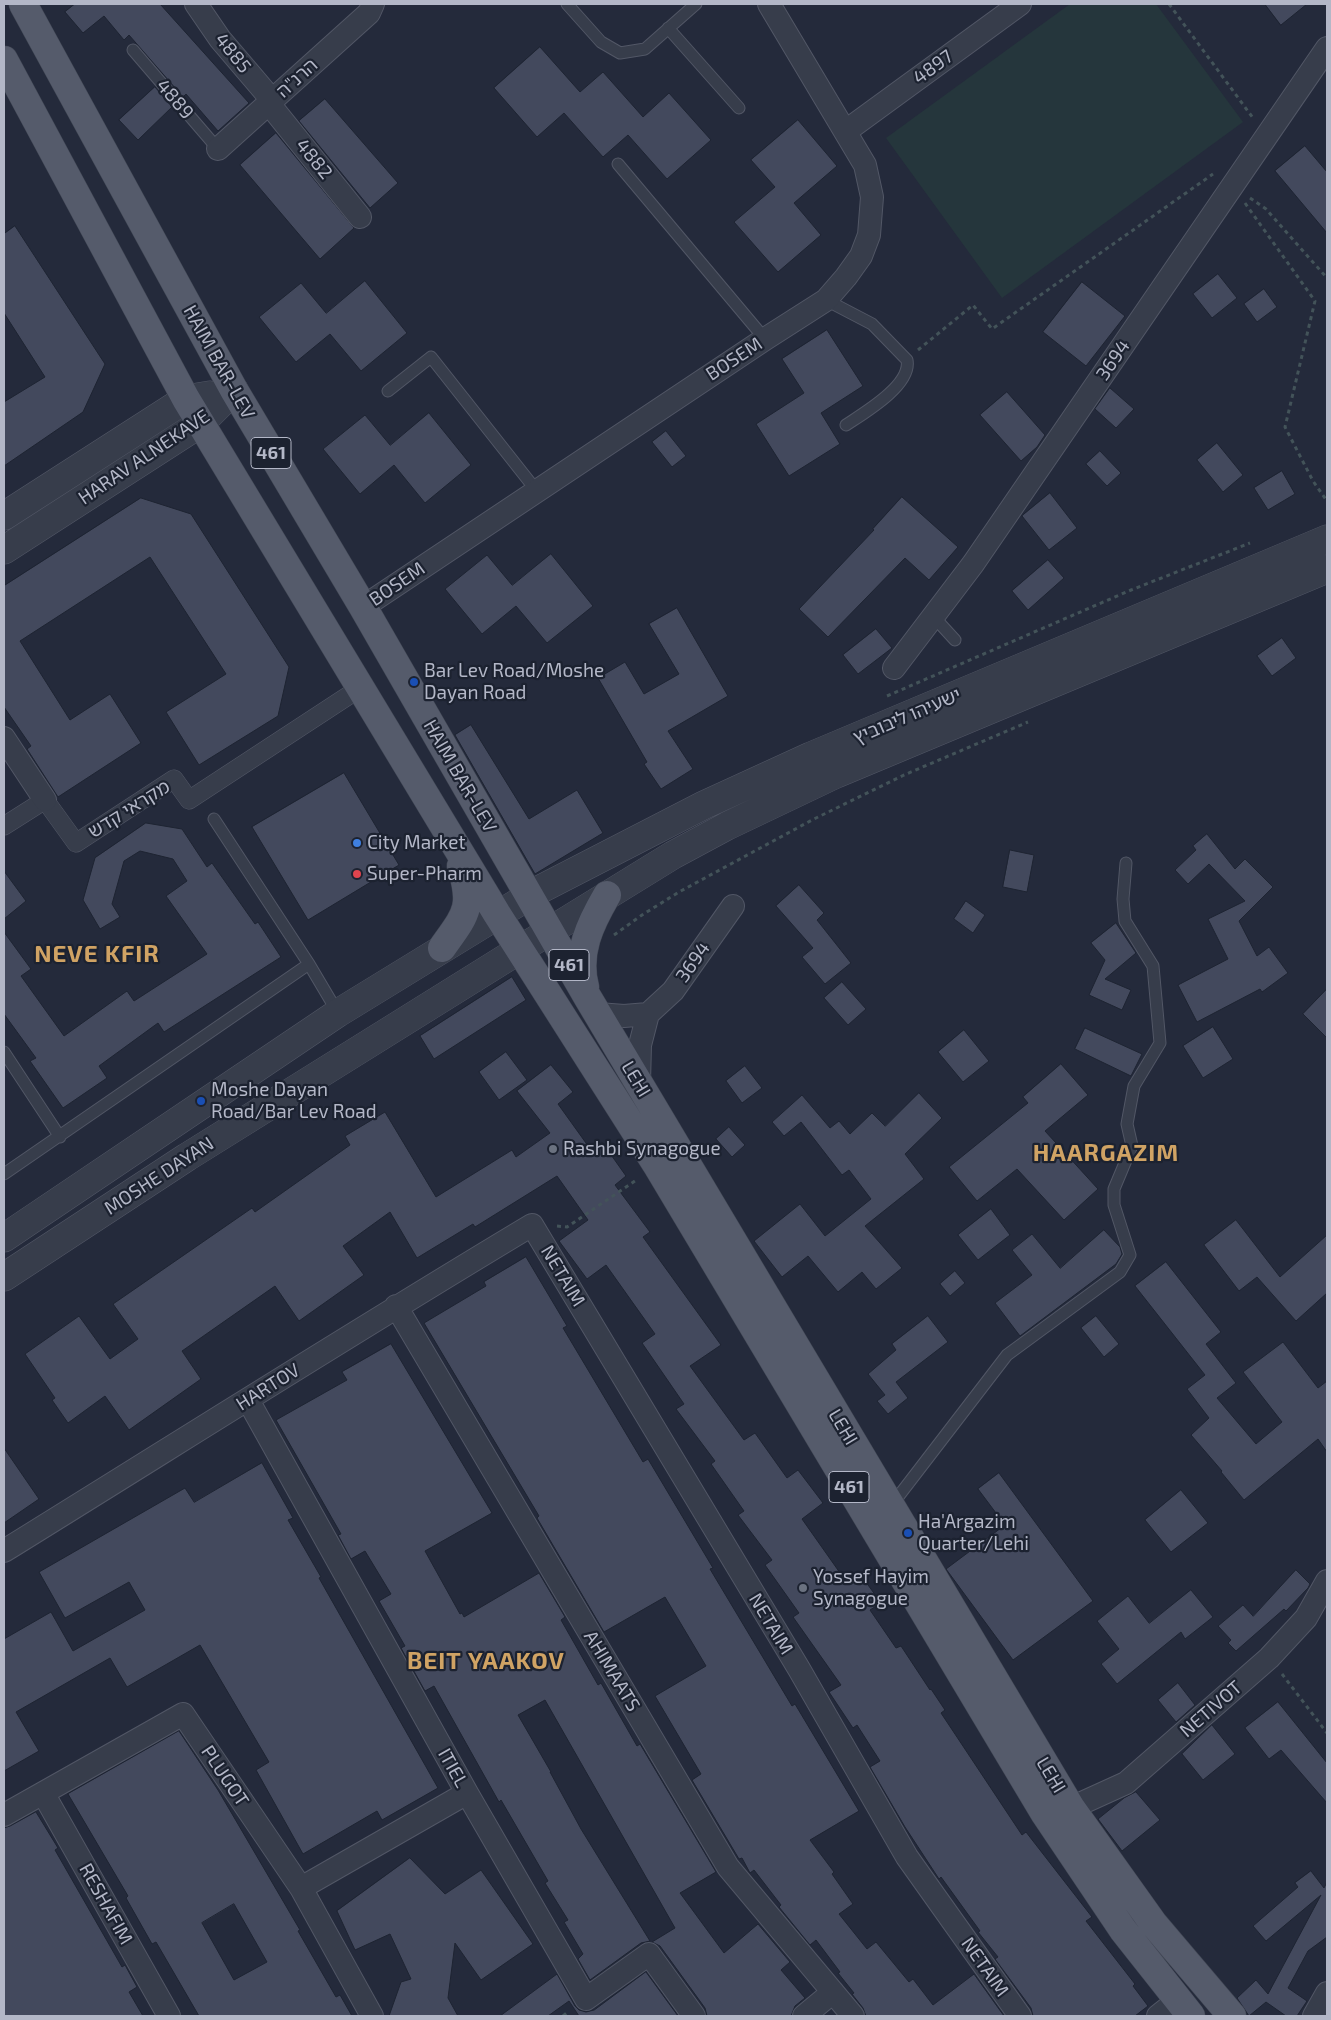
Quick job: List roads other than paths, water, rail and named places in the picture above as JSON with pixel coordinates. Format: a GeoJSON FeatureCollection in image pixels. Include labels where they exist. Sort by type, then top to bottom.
{"type":"FeatureCollection","features":[{"type":"Feature","properties":{"kind":"main road","name":"HAIM BAR-LEV"},"geometry":{"type":"LineString","coordinates":[[23,4],[234,390],[363,607],[529,896]]}},
{"type":"Feature","properties":{"kind":"main road","name":"HAIM BAR-LEV"},"geometry":{"type":"LineString","coordinates":[[4,60],[186,400],[452,836],[497,914]]}},
{"type":"Feature","properties":{"kind":"main road"},"geometry":{"type":"LineString","coordinates":[[442,948],[459,925],[468,908],[465,880],[452,836]]}},
{"type":"Feature","properties":{"kind":"main road"},"geometry":{"type":"LineString","coordinates":[[593,1006],[583,973],[583,953],[591,925],[607,895]]}},
{"type":"Feature","properties":{"kind":"main road","name":"LEHI"},"geometry":{"type":"LineString","coordinates":[[529,896],[1071,1808],[1153,1923],[1232,2016]]}},
{"type":"Feature","properties":{"kind":"main road","name":"LEHI"},"geometry":{"type":"LineString","coordinates":[[497,914],[658,1167],[1045,1814],[1175,2011]]}},
{"type":"Feature","properties":{"kind":"street","name":"4885"},"geometry":{"type":"LineString","coordinates":[[196,4],[220,39],[272,100]]}},
{"type":"Feature","properties":{"kind":"street","name":"הרנ\"ה"},"geometry":{"type":"LineString","coordinates":[[218,149],[368,12],[373,4]]}},
{"type":"Feature","properties":{"kind":"street","name":"BOSEM"},"geometry":{"type":"LineString","coordinates":[[363,607],[536,490],[826,300],[861,256],[869,235],[872,197],[866,165],[769,4]]}},
{"type":"Feature","properties":{"kind":"street","name":"4897"},"geometry":{"type":"LineString","coordinates":[[846,131],[1019,4]]}},
{"type":"Feature","properties":{"kind":"street","name":"3694"},"geometry":{"type":"LineString","coordinates":[[894,668],[974,564],[1225,178],[1267,137],[1327,48]]}},
{"type":"Feature","properties":{"kind":"street","name":"4882"},"geometry":{"type":"LineString","coordinates":[[272,100],[274,110],[360,216]]}},
{"type":"Feature","properties":{"kind":"street","name":"HARAV ALNEKAVE"},"geometry":{"type":"LineString","coordinates":[[4,516],[186,400],[234,390]]}},
{"type":"Feature","properties":{"kind":"street","name":"HARAV ALNEKAVE"},"geometry":{"type":"LineString","coordinates":[[4,550],[200,423],[234,390]]}},
{"type":"Feature","properties":{"kind":"street","name":"ישעיהו ליבוביץ"},"geometry":{"type":"LineString","coordinates":[[497,914],[704,805],[811,756],[1327,539]]}},
{"type":"Feature","properties":{"kind":"street","name":"ישעיהו ליבוביץ"},"geometry":{"type":"LineString","coordinates":[[549,931],[607,895],[727,826],[836,774],[1327,569]]}},
{"type":"Feature","properties":{"kind":"street","name":"מקראי קדש"},"geometry":{"type":"LineString","coordinates":[[45,800],[76,843],[174,779],[189,800],[360,688]]}},
{"type":"Feature","properties":{"kind":"street"},"geometry":{"type":"LineString","coordinates":[[4,738],[45,800],[4,826]]}},
{"type":"Feature","properties":{"kind":"street","name":"3694"},"geometry":{"type":"LineString","coordinates":[[648,1014],[672,991],[732,906]]}},
{"type":"Feature","properties":{"kind":"street","name":"MOSHE DAYAN"},"geometry":{"type":"LineString","coordinates":[[4,1238],[338,1013],[497,914]]}},
{"type":"Feature","properties":{"kind":"street","name":"MOSHE DAYAN"},"geometry":{"type":"LineString","coordinates":[[4,1277],[187,1157],[549,931]]}},
{"type":"Feature","properties":{"kind":"street"},"geometry":{"type":"LineString","coordinates":[[593,1006],[624,1016],[648,1014],[640,1045],[639,1083]]}},
{"type":"Feature","properties":{"kind":"street","name":"HARTOV"},"geometry":{"type":"LineString","coordinates":[[4,1551],[396,1306],[532,1225]]}},
{"type":"Feature","properties":{"kind":"street","name":"NETAIM"},"geometry":{"type":"LineString","coordinates":[[532,1225],[799,1669],[907,1857],[1020,2016]]}},
{"type":"Feature","properties":{"kind":"street","name":"AHIMAATS"},"geometry":{"type":"LineString","coordinates":[[396,1306],[728,1867],[854,2016]]}},
{"type":"Feature","properties":{"kind":"street","name":"ITIEL"},"geometry":{"type":"LineString","coordinates":[[248,1400],[467,1793],[586,1998],[649,1954],[694,2016]]}},
{"type":"Feature","properties":{"kind":"street","name":"NETIVOT"},"geometry":{"type":"LineString","coordinates":[[1071,1808],[1126,1783],[1269,1658],[1306,1618],[1326,1586]]}},
{"type":"Feature","properties":{"kind":"street","name":"PLUGOT"},"geometry":{"type":"LineString","coordinates":[[4,1815],[183,1714],[301,1888],[372,2016]]}},
{"type":"Feature","properties":{"kind":"street","name":"RESHAFIM"},"geometry":{"type":"LineString","coordinates":[[43,1793],[169,2016]]}},
{"type":"Feature","properties":{"kind":"street"},"geometry":{"type":"LineString","coordinates":[[301,1888],[467,1793]]}},
{"type":"Feature","properties":{"kind":"street"},"geometry":{"type":"LineString","coordinates":[[804,2016],[834,1992]]}},
{"type":"Feature","properties":{"kind":"street"},"geometry":{"type":"LineString","coordinates":[[1314,2016],[1327,1994]]}},
{"type":"Feature","properties":{"kind":"lane"},"geometry":{"type":"LineString","coordinates":[[566,4],[601,42],[620,53],[645,49],[696,4]]}},
{"type":"Feature","properties":{"kind":"lane"},"geometry":{"type":"LineString","coordinates":[[668,28],[739,108]]}},
{"type":"Feature","properties":{"kind":"lane","name":"4889"},"geometry":{"type":"LineString","coordinates":[[133,50],[218,149]]}},
{"type":"Feature","properties":{"kind":"lane"},"geometry":{"type":"LineString","coordinates":[[618,164],[765,339]]}},
{"type":"Feature","properties":{"kind":"lane"},"geometry":{"type":"LineString","coordinates":[[826,300],[872,324],[907,360],[908,367],[903,379],[882,400],[846,425]]}},
{"type":"Feature","properties":{"kind":"lane"},"geometry":{"type":"LineString","coordinates":[[388,391],[430,357],[536,490]]}},
{"type":"Feature","properties":{"kind":"lane"},"geometry":{"type":"LineString","coordinates":[[934,616],[955,640]]}},
{"type":"Feature","properties":{"kind":"lane"},"geometry":{"type":"LineString","coordinates":[[214,819],[309,964],[338,1013]]}},
{"type":"Feature","properties":{"kind":"lane"},"geometry":{"type":"LineString","coordinates":[[890,1506],[1007,1355],[1120,1272],[1130,1255],[1114,1205],[1114,1189],[1132,1146],[1127,1124],[1134,1086],[1160,1043],[1153,966],[1125,921],[1123,899],[1126,863]]}},
{"type":"Feature","properties":{"kind":"lane"},"geometry":{"type":"LineString","coordinates":[[4,1174],[309,964]]}},
{"type":"Feature","properties":{"kind":"lane"},"geometry":{"type":"LineString","coordinates":[[4,1052],[60,1137]]}},
{"type":"Feature","properties":{"kind":"place","name":"Bar Lev Road/Moshe Dayan Road"},"geometry":{"type":"Point","coordinates":[414,682]}},
{"type":"Feature","properties":{"kind":"place","name":"City Market"},"geometry":{"type":"Point","coordinates":[357,843]}},
{"type":"Feature","properties":{"kind":"place","name":"Super-Pharm"},"geometry":{"type":"Point","coordinates":[357,874]}},
{"type":"Feature","properties":{"kind":"place","name":"Moshe Dayan Road/Bar Lev Road"},"geometry":{"type":"Point","coordinates":[201,1101]}},
{"type":"Feature","properties":{"kind":"place","name":"Rashbi Synagogue"},"geometry":{"type":"Point","coordinates":[553,1149]}},
{"type":"Feature","properties":{"kind":"place","name":"Ha'Argazim Quarter/Lehi"},"geometry":{"type":"Point","coordinates":[908,1533]}},
{"type":"Feature","properties":{"kind":"place","name":"Yossef Hayim Synagogue"},"geometry":{"type":"Point","coordinates":[803,1588]}},
{"type":"Feature","properties":{"kind":"district","name":"NEVE KFIR"},"geometry":{"type":"Point","coordinates":[97,954]}},
{"type":"Feature","properties":{"kind":"district","name":"HAARGAZIM"},"geometry":{"type":"Point","coordinates":[1106,1153]}},
{"type":"Feature","properties":{"kind":"district","name":"BEIT YAAKOV"},"geometry":{"type":"Point","coordinates":[486,1661]}}]}
